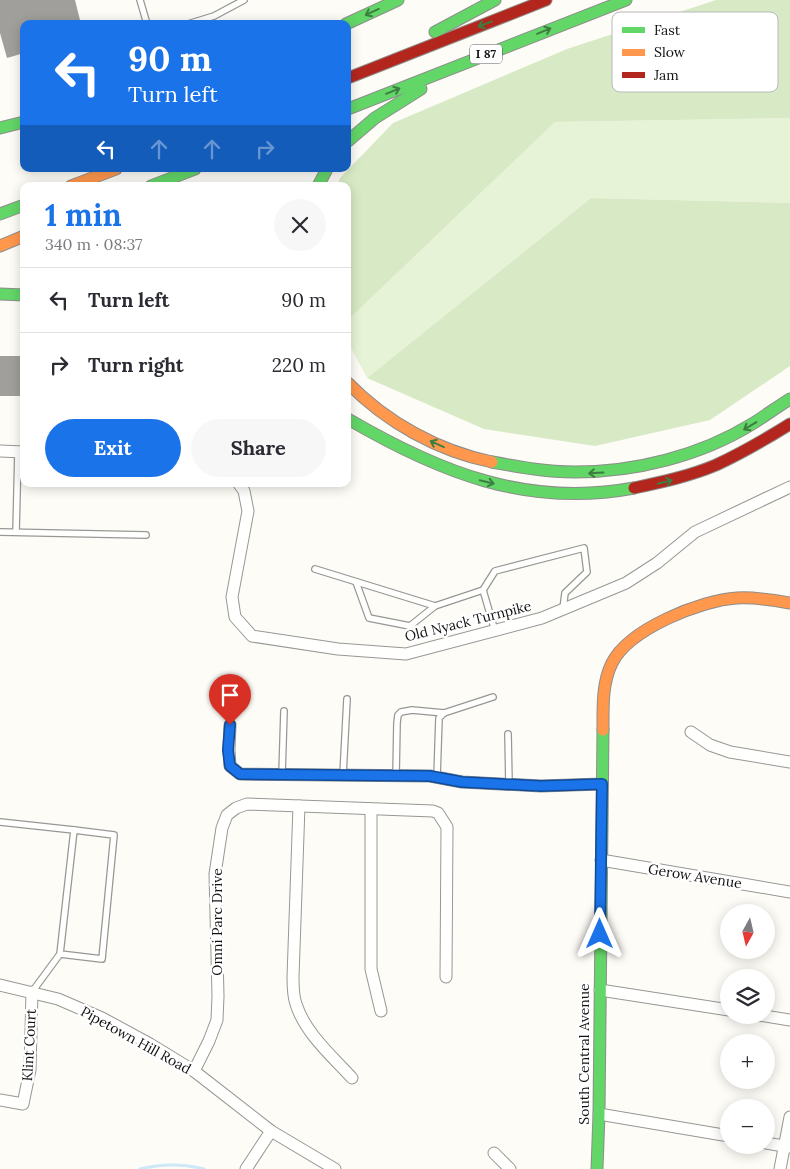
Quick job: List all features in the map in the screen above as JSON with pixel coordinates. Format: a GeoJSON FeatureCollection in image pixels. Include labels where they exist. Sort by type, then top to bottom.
{"type":"FeatureCollection","features":[{"type":"Feature","properties":{"kind":"main road"},"geometry":{"type":"LineString","coordinates":[[351,22],[398,0]]}},
{"type":"Feature","properties":{"kind":"main road"},"geometry":{"type":"LineString","coordinates":[[351,76],[496,0]]}},
{"type":"Feature","properties":{"kind":"main road","name":"I 87"},"geometry":{"type":"LineString","coordinates":[[351,77],[546,0]]}},
{"type":"Feature","properties":{"kind":"main road","name":"I 87"},"geometry":{"type":"LineString","coordinates":[[351,108],[626,0]]}},
{"type":"Feature","properties":{"kind":"main road"},"geometry":{"type":"LineString","coordinates":[[351,138],[375,118],[466,62]]}},
{"type":"Feature","properties":{"kind":"main road"},"geometry":{"type":"LineString","coordinates":[[0,128],[20,123]]}},
{"type":"Feature","properties":{"kind":"main road"},"geometry":{"type":"LineString","coordinates":[[82,182],[108,172]]}},
{"type":"Feature","properties":{"kind":"main road"},"geometry":{"type":"LineString","coordinates":[[161,182],[187,172]]}},
{"type":"Feature","properties":{"kind":"main road"},"geometry":{"type":"LineString","coordinates":[[0,214],[20,206]]}},
{"type":"Feature","properties":{"kind":"main road"},"geometry":{"type":"LineString","coordinates":[[0,246],[20,238]]}},
{"type":"Feature","properties":{"kind":"main road"},"geometry":{"type":"LineString","coordinates":[[0,294],[20,294]]}},
{"type":"Feature","properties":{"kind":"main road"},"geometry":{"type":"LineString","coordinates":[[351,386],[389,418],[448,449],[504,466],[562,473],[620,471],[656,464],[693,453],[745,429],[790,399]]}},
{"type":"Feature","properties":{"kind":"main road"},"geometry":{"type":"LineString","coordinates":[[351,421],[411,454],[461,475],[520,489],[574,493],[641,488],[680,478],[736,456],[790,424]]}},
{"type":"Feature","properties":{"kind":"main road","name":"South Central Avenue"},"geometry":{"type":"LineString","coordinates":[[597,1169],[604,686],[609,669],[619,652],[633,638],[656,625],[714,602],[734,598],[758,598],[790,603]]}},
{"type":"Feature","properties":{"kind":"street"},"geometry":{"type":"LineString","coordinates":[[0,451],[20,452]]}},
{"type":"Feature","properties":{"kind":"street","name":"Old Nyack Turnpike"},"geometry":{"type":"LineString","coordinates":[[241,487],[244,491],[248,511],[232,597],[235,617],[252,636],[338,649],[406,654],[542,618],[626,583],[657,563],[695,532],[790,487]]}},
{"type":"Feature","properties":{"kind":"street"},"geometry":{"type":"LineString","coordinates":[[230,725],[228,750],[230,766],[240,774],[436,777],[462,782],[541,786],[602,784]]}},
{"type":"Feature","properties":{"kind":"street"},"geometry":{"type":"LineString","coordinates":[[691,732],[710,745],[730,752],[790,762]]}},
{"type":"Feature","properties":{"kind":"street","name":"Omni Parc Drive"},"geometry":{"type":"LineString","coordinates":[[194,1071],[217,1020],[215,874],[222,828],[227,815],[236,808],[247,804],[433,811],[438,813],[447,827],[446,977]]}},
{"type":"Feature","properties":{"kind":"street"},"geometry":{"type":"LineString","coordinates":[[299,806],[293,985],[296,1004],[310,1031],[352,1078]]}},
{"type":"Feature","properties":{"kind":"street"},"geometry":{"type":"LineString","coordinates":[[371,809],[371,969],[381,1011]]}},
{"type":"Feature","properties":{"kind":"street","name":"Gerow Avenue"},"geometry":{"type":"LineString","coordinates":[[601,860],[790,892]]}},
{"type":"Feature","properties":{"kind":"street","name":"Pipetown Hill Road"},"geometry":{"type":"LineString","coordinates":[[0,985],[58,999],[102,1018],[194,1071],[272,1131],[335,1169]]}},
{"type":"Feature","properties":{"kind":"street"},"geometry":{"type":"LineString","coordinates":[[600,990],[720,1009]]}},
{"type":"Feature","properties":{"kind":"street","name":"Klint Court"},"geometry":{"type":"LineString","coordinates":[[0,1100],[23,1104],[30,1070],[32,992]]}},
{"type":"Feature","properties":{"kind":"street"},"geometry":{"type":"LineString","coordinates":[[775,1018],[790,1020]]}},
{"type":"Feature","properties":{"kind":"street"},"geometry":{"type":"LineString","coordinates":[[599,1114],[720,1134]]}},
{"type":"Feature","properties":{"kind":"street"},"geometry":{"type":"LineString","coordinates":[[780,1169],[787,1146],[790,1117]]}},
{"type":"Feature","properties":{"kind":"street"},"geometry":{"type":"LineString","coordinates":[[246,1169],[272,1131]]}},
{"type":"Feature","properties":{"kind":"street"},"geometry":{"type":"LineString","coordinates":[[494,1153],[510,1169]]}},
{"type":"Feature","properties":{"kind":"lane"},"geometry":{"type":"LineString","coordinates":[[140,0],[146,20]]}},
{"type":"Feature","properties":{"kind":"lane"},"geometry":{"type":"LineString","coordinates":[[201,20],[214,16],[244,0]]}},
{"type":"Feature","properties":{"kind":"lane"},"geometry":{"type":"LineString","coordinates":[[16,532],[20,468]]}},
{"type":"Feature","properties":{"kind":"lane"},"geometry":{"type":"LineString","coordinates":[[0,532],[146,535]]}},
{"type":"Feature","properties":{"kind":"lane"},"geometry":{"type":"LineString","coordinates":[[356,582],[369,618],[410,626],[435,606],[483,590],[495,571],[584,548],[587,572],[564,593],[562,609]]}},
{"type":"Feature","properties":{"kind":"lane"},"geometry":{"type":"LineString","coordinates":[[315,569],[435,606]]}},
{"type":"Feature","properties":{"kind":"lane"},"geometry":{"type":"LineString","coordinates":[[483,590],[495,631]]}},
{"type":"Feature","properties":{"kind":"lane"},"geometry":{"type":"LineString","coordinates":[[396,776],[398,715],[401,712],[412,710],[444,713],[492,697]]}},
{"type":"Feature","properties":{"kind":"lane"},"geometry":{"type":"LineString","coordinates":[[343,775],[347,698]]}},
{"type":"Feature","properties":{"kind":"lane"},"geometry":{"type":"LineString","coordinates":[[282,775],[284,711]]}},
{"type":"Feature","properties":{"kind":"lane"},"geometry":{"type":"LineString","coordinates":[[436,777],[439,718],[444,713]]}},
{"type":"Feature","properties":{"kind":"lane"},"geometry":{"type":"LineString","coordinates":[[508,734],[509,784]]}},
{"type":"Feature","properties":{"kind":"lane"},"geometry":{"type":"LineString","coordinates":[[0,822],[114,834],[102,958],[60,954]]}},
{"type":"Feature","properties":{"kind":"lane"},"geometry":{"type":"LineString","coordinates":[[32,992],[60,954],[74,830]]}},
{"type":"Feature","properties":{"kind":"green space"},"geometry":{"type":"Polygon","coordinates":[[[716,0],[790,0],[790,118],[555,122],[351,317],[351,182],[338,182],[346,172],[351,172],[351,167],[393,123],[567,49],[612,34],[612,92],[778,92],[778,12],[680,12],[716,0]]]}},
{"type":"Feature","properties":{"kind":"green space"},"geometry":{"type":"Polygon","coordinates":[[[790,118],[790,203],[591,198],[367,378],[351,348],[351,317],[555,122],[790,118]]]}},
{"type":"Feature","properties":{"kind":"green space"},"geometry":{"type":"Polygon","coordinates":[[[591,198],[790,203],[790,366],[710,420],[595,446],[484,429],[367,378],[591,198]]]}},
{"type":"Feature","properties":{"kind":"building"},"geometry":{"type":"Polygon","coordinates":[[[0,0],[75,0],[80,20],[20,20],[20,54],[7,58],[0,33],[0,0]]]}},
{"type":"Feature","properties":{"kind":"building"},"geometry":{"type":"Polygon","coordinates":[[[0,356],[20,356],[20,396],[0,396],[0,356]]]}},
{"type":"Feature","properties":{"kind":"waterway"},"geometry":{"type":"LineString","coordinates":[[140,1169],[172,1165],[204,1169]]}},
{"type":"Feature","properties":{"kind":"traffic: fast"},"geometry":{"type":"LineString","coordinates":[[351,22],[398,0]]}},
{"type":"Feature","properties":{"kind":"traffic: fast"},"geometry":{"type":"LineString","coordinates":[[435,32],[495,0]]}},
{"type":"Feature","properties":{"kind":"traffic: fast"},"geometry":{"type":"LineString","coordinates":[[351,108],[626,0]]}},
{"type":"Feature","properties":{"kind":"traffic: fast"},"geometry":{"type":"LineString","coordinates":[[351,138],[375,118],[421,89]]}},
{"type":"Feature","properties":{"kind":"traffic: fast"},"geometry":{"type":"LineString","coordinates":[[0,128],[20,123]]}},
{"type":"Feature","properties":{"kind":"traffic: fast"},"geometry":{"type":"LineString","coordinates":[[161,182],[187,172]]}},
{"type":"Feature","properties":{"kind":"traffic: fast"},"geometry":{"type":"LineString","coordinates":[[320,182],[325,172]]}},
{"type":"Feature","properties":{"kind":"traffic: fast"},"geometry":{"type":"LineString","coordinates":[[0,214],[20,206]]}},
{"type":"Feature","properties":{"kind":"traffic: fast"},"geometry":{"type":"LineString","coordinates":[[0,294],[20,295]]}},
{"type":"Feature","properties":{"kind":"traffic: fast"},"geometry":{"type":"LineString","coordinates":[[492,462],[564,472],[621,469],[644,465],[666,460],[711,445],[752,424],[790,399]]}},
{"type":"Feature","properties":{"kind":"traffic: fast"},"geometry":{"type":"LineString","coordinates":[[351,421],[416,455],[485,481],[520,489],[557,493],[595,493],[634,488]]}},
{"type":"Feature","properties":{"kind":"traffic: fast"},"geometry":{"type":"LineString","coordinates":[[597,1169],[603,730]]}},
{"type":"Feature","properties":{"kind":"traffic: slow"},"geometry":{"type":"LineString","coordinates":[[82,182],[108,172]]}},
{"type":"Feature","properties":{"kind":"traffic: slow"},"geometry":{"type":"LineString","coordinates":[[0,246],[20,238]]}},
{"type":"Feature","properties":{"kind":"traffic: slow"},"geometry":{"type":"LineString","coordinates":[[351,386],[379,410],[414,433],[452,451],[492,462]]}},
{"type":"Feature","properties":{"kind":"traffic: slow"},"geometry":{"type":"LineString","coordinates":[[603,730],[606,679],[612,663],[634,639],[650,628],[686,610],[722,600],[750,598],[790,603]]}},
{"type":"Feature","properties":{"kind":"traffic: jam"},"geometry":{"type":"LineString","coordinates":[[351,77],[546,0]]}},
{"type":"Feature","properties":{"kind":"traffic: jam"},"geometry":{"type":"LineString","coordinates":[[634,488],[686,476],[716,465],[754,446],[790,424]]}},
{"type":"Feature","properties":{"kind":"route"},"geometry":{"type":"LineString","coordinates":[[230,725],[228,750],[230,766],[240,774],[430,776],[462,782],[541,786],[602,784],[600,934]]}}]}
